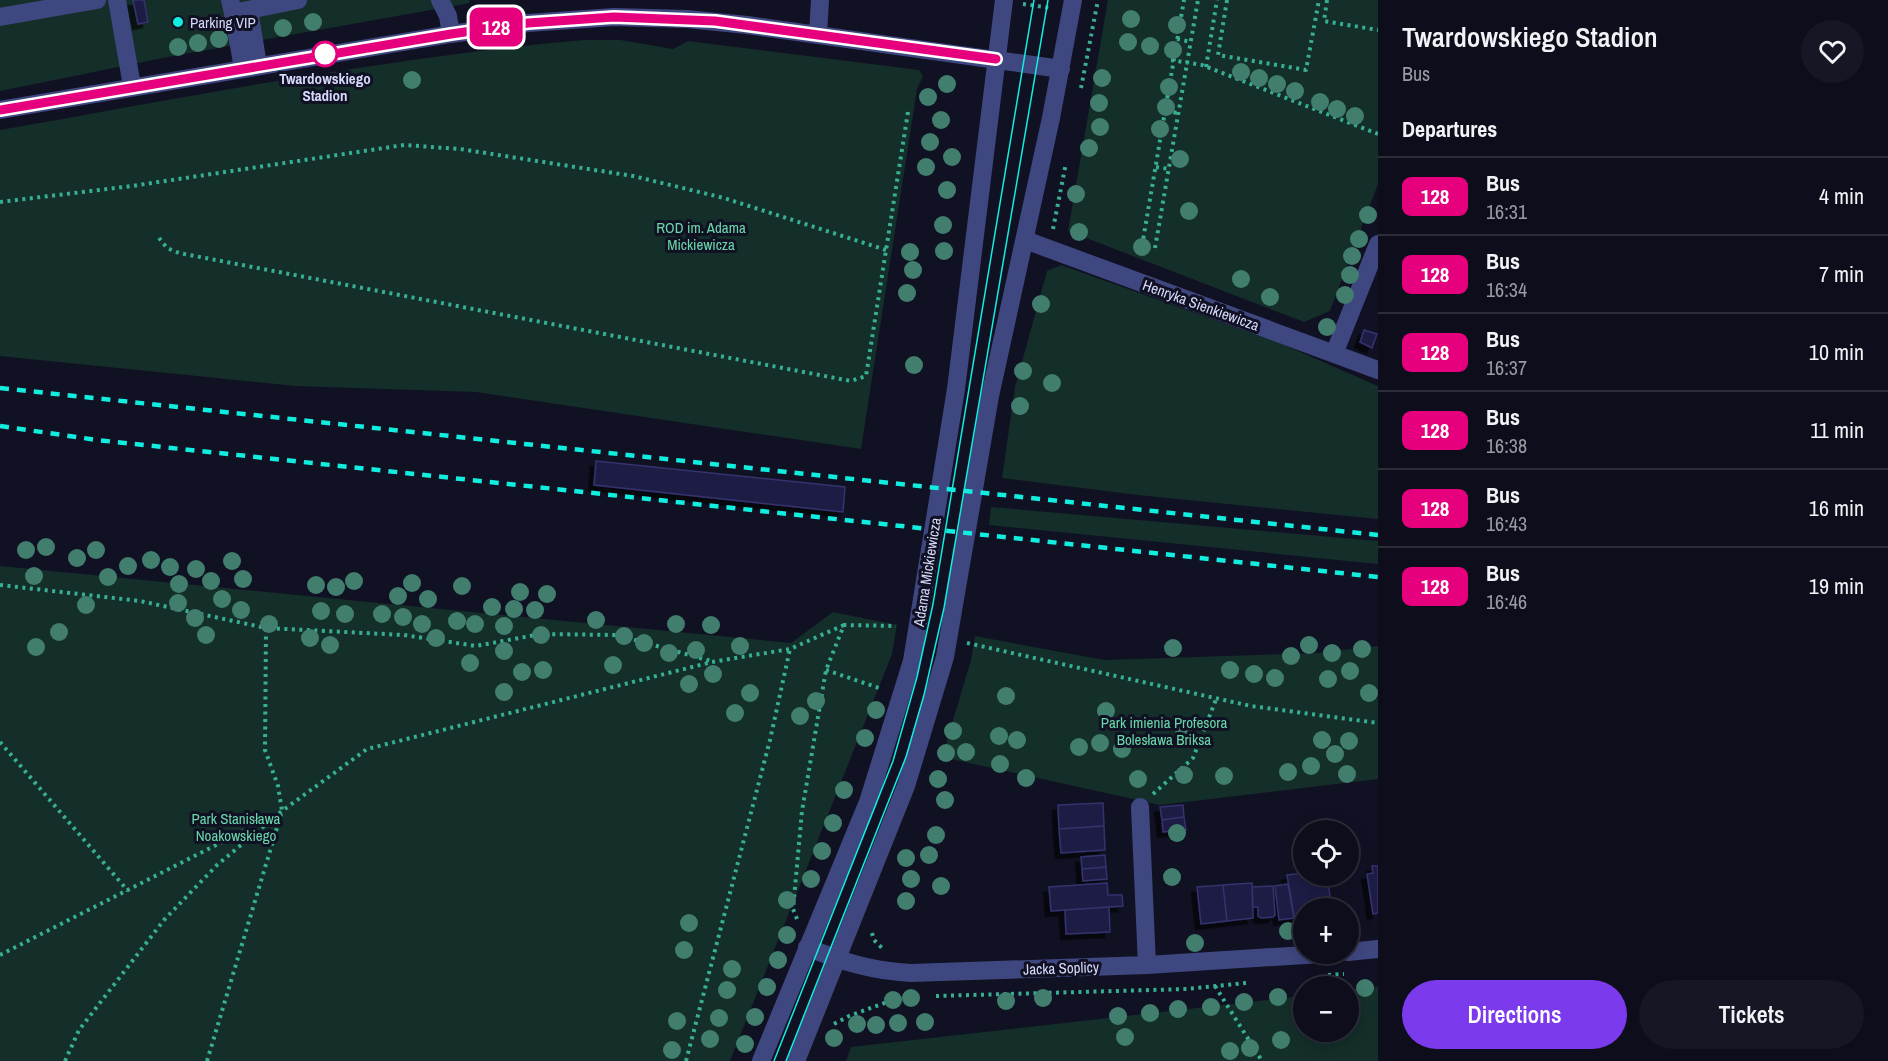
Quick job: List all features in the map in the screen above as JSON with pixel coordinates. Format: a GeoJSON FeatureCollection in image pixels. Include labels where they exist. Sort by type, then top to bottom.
{"type":"FeatureCollection","features":[{"type":"Feature","properties":{"kind":"street"},"geometry":{"type":"LineString","coordinates":[[0,17],[97,0]]}},
{"type":"Feature","properties":{"kind":"street"},"geometry":{"type":"LineString","coordinates":[[117,0],[132,86]]}},
{"type":"Feature","properties":{"kind":"street"},"geometry":{"type":"LineString","coordinates":[[250,67],[237,8],[298,0]]}},
{"type":"Feature","properties":{"kind":"street"},"geometry":{"type":"LineString","coordinates":[[440,0],[448,16],[451,34]]}},
{"type":"Feature","properties":{"kind":"street"},"geometry":{"type":"LineString","coordinates":[[818,34],[820,0]]}},
{"type":"Feature","properties":{"kind":"street","name":"Adama Mickiewicza"},"geometry":{"type":"LineString","coordinates":[[760,1061],[878,774],[914,649],[956,390],[996,59],[1010,1]]}},
{"type":"Feature","properties":{"kind":"street","name":"Adama Mickiewicza"},"geometry":{"type":"LineString","coordinates":[[796,1061],[906,786],[945,657],[990,396],[1060,69],[1068,5]]}},
{"type":"Feature","properties":{"kind":"street"},"geometry":{"type":"LineString","coordinates":[[0,110],[132,86],[614,8],[818,34],[1060,69]]}},
{"type":"Feature","properties":{"kind":"street","name":"Henryka Sienkiewicza"},"geometry":{"type":"LineString","coordinates":[[1025,240],[1378,370]]}},
{"type":"Feature","properties":{"kind":"street"},"geometry":{"type":"LineString","coordinates":[[1334,354],[1378,244]]}},
{"type":"Feature","properties":{"kind":"street"},"geometry":{"type":"LineString","coordinates":[[1140,807],[1147,965]]}},
{"type":"Feature","properties":{"kind":"street","name":"Jacka Soplicy"},"geometry":{"type":"LineString","coordinates":[[807,947],[837,960],[878,971],[911,974],[1147,965],[1293,956]]}},
{"type":"Feature","properties":{"kind":"street"},"geometry":{"type":"LineString","coordinates":[[1359,951],[1378,949]]}},
{"type":"Feature","properties":{"kind":"path"},"geometry":{"type":"LineString","coordinates":[[1094,24],[1098,0]]}},
{"type":"Feature","properties":{"kind":"path"},"geometry":{"type":"LineString","coordinates":[[1142,246],[1184,0]]}},
{"type":"Feature","properties":{"kind":"path"},"geometry":{"type":"LineString","coordinates":[[1155,248],[1198,0]]}},
{"type":"Feature","properties":{"kind":"path"},"geometry":{"type":"LineString","coordinates":[[1206,67],[1217,0]]}},
{"type":"Feature","properties":{"kind":"path"},"geometry":{"type":"LineString","coordinates":[[1227,0],[1218,55],[1306,70],[1316,27],[1319,0]]}},
{"type":"Feature","properties":{"kind":"path"},"geometry":{"type":"LineString","coordinates":[[1324,21],[1327,0]]}},
{"type":"Feature","properties":{"kind":"path"},"geometry":{"type":"LineString","coordinates":[[1010,1],[1068,5]]}},
{"type":"Feature","properties":{"kind":"path"},"geometry":{"type":"LineString","coordinates":[[1316,19],[1378,30]]}},
{"type":"Feature","properties":{"kind":"path"},"geometry":{"type":"LineString","coordinates":[[1178,39],[1191,42]]}},
{"type":"Feature","properties":{"kind":"path"},"geometry":{"type":"LineString","coordinates":[[1172,60],[1206,67],[1378,134]]}},
{"type":"Feature","properties":{"kind":"path"},"geometry":{"type":"LineString","coordinates":[[1166,111],[1178,113]]}},
{"type":"Feature","properties":{"kind":"path"},"geometry":{"type":"LineString","coordinates":[[159,238],[167,248],[179,253],[851,381],[866,376],[908,112]]}},
{"type":"Feature","properties":{"kind":"path"},"geometry":{"type":"LineString","coordinates":[[0,202],[132,186],[404,145],[460,150],[633,177],[724,198],[886,250]]}},
{"type":"Feature","properties":{"kind":"path"},"geometry":{"type":"LineString","coordinates":[[1156,166],[1169,169]]}},
{"type":"Feature","properties":{"kind":"path"},"geometry":{"type":"LineString","coordinates":[[0,585],[140,601],[266,628],[404,635],[476,646],[541,634],[617,635],[712,662]]}},
{"type":"Feature","properties":{"kind":"path"},"geometry":{"type":"LineString","coordinates":[[64,1061],[79,1030],[164,920],[217,865],[282,811],[367,749],[712,662],[790,649],[844,625],[888,624],[899,627]]}},
{"type":"Feature","properties":{"kind":"path"},"geometry":{"type":"LineString","coordinates":[[798,923],[793,909],[802,812],[826,670],[844,625]]}},
{"type":"Feature","properties":{"kind":"path"},"geometry":{"type":"LineString","coordinates":[[207,1061],[282,811],[278,786],[265,750],[266,628]]}},
{"type":"Feature","properties":{"kind":"path"},"geometry":{"type":"LineString","coordinates":[[957,641],[1251,706],[1378,723]]}},
{"type":"Feature","properties":{"kind":"path"},"geometry":{"type":"LineString","coordinates":[[686,1061],[770,740],[790,649]]}},
{"type":"Feature","properties":{"kind":"path"},"geometry":{"type":"LineString","coordinates":[[826,670],[882,689]]}},
{"type":"Feature","properties":{"kind":"path"},"geometry":{"type":"LineString","coordinates":[[1140,807],[1193,758],[1217,697]]}},
{"type":"Feature","properties":{"kind":"path"},"geometry":{"type":"LineString","coordinates":[[0,742],[128,891]]}},
{"type":"Feature","properties":{"kind":"path"},"geometry":{"type":"LineString","coordinates":[[0,955],[282,811]]}},
{"type":"Feature","properties":{"kind":"path"},"geometry":{"type":"LineString","coordinates":[[869,926],[874,940],[884,950]]}},
{"type":"Feature","properties":{"kind":"path"},"geometry":{"type":"LineString","coordinates":[[1215,986],[1262,1061]]}},
{"type":"Feature","properties":{"kind":"path"},"geometry":{"type":"LineString","coordinates":[[828,1027],[849,1016],[908,997],[909,994]]}},
{"type":"Feature","properties":{"kind":"green space"},"geometry":{"type":"Polygon","coordinates":[[[0,0],[469,0],[470,3],[173,56],[0,91],[0,0]]]}},
{"type":"Feature","properties":{"kind":"green space"},"geometry":{"type":"Polygon","coordinates":[[[1108,0],[1378,0],[1378,184],[1330,311],[1304,322],[1068,231],[1108,0]]]}},
{"type":"Feature","properties":{"kind":"green space","name":"ROD im. Adama Mickiewicza"},"geometry":{"type":"Polygon","coordinates":[[[584,40],[620,40],[673,49],[688,41],[919,70],[923,76],[917,89],[861,449],[476,392],[295,386],[0,356],[0,130],[364,67],[437,56],[584,40]]]}},
{"type":"Feature","properties":{"kind":"green space"},"geometry":{"type":"Polygon","coordinates":[[[1061,265],[1282,344],[1378,386],[1378,519],[1138,495],[1002,478],[1015,387],[1047,271],[1061,265]]]}},
{"type":"Feature","properties":{"kind":"green space"},"geometry":{"type":"Polygon","coordinates":[[[991,507],[1378,541],[1378,564],[989,525],[991,507]]]}},
{"type":"Feature","properties":{"kind":"green space","name":"Park Stanisława Noakowskiego"},"geometry":{"type":"Polygon","coordinates":[[[0,566],[791,643],[833,612],[897,625],[892,654],[730,1061],[0,1061],[0,566]]]}},
{"type":"Feature","properties":{"kind":"green space","name":"Park imienia Profesora Bolesława Briksa"},"geometry":{"type":"Polygon","coordinates":[[[975,636],[1104,660],[1317,653],[1378,646],[1378,779],[1160,805],[942,757],[971,660],[975,636]]]}},
{"type":"Feature","properties":{"kind":"green space"},"geometry":{"type":"Polygon","coordinates":[[[1378,987],[1378,1061],[846,1061],[851,1047],[1293,997],[1293,1042],[1359,1042],[1359,989],[1378,987]]]}},
{"type":"Feature","properties":{"kind":"building"},"geometry":{"type":"Polygon","coordinates":[[[133,0],[144,0],[148,22],[138,24],[133,0]]]}},
{"type":"Feature","properties":{"kind":"building"},"geometry":{"type":"Polygon","coordinates":[[[1364,330],[1377,334],[1372,348],[1360,342],[1364,330]]]}},
{"type":"Feature","properties":{"kind":"building"},"geometry":{"type":"Polygon","coordinates":[[[596,461],[845,487],[843,512],[594,485],[596,461]]]}},
{"type":"Feature","properties":{"kind":"building"},"geometry":{"type":"Polygon","coordinates":[[[1103,803],[1104,826],[1059,829],[1058,805],[1103,803]]]}},
{"type":"Feature","properties":{"kind":"building"},"geometry":{"type":"Polygon","coordinates":[[[1183,805],[1184,817],[1162,820],[1160,807],[1183,805]]]}},
{"type":"Feature","properties":{"kind":"building"},"geometry":{"type":"Polygon","coordinates":[[[1184,817],[1186,830],[1163,832],[1162,820],[1184,817]]]}},
{"type":"Feature","properties":{"kind":"building"},"geometry":{"type":"Polygon","coordinates":[[[1104,826],[1105,850],[1061,853],[1059,829],[1104,826]]]}},
{"type":"Feature","properties":{"kind":"building"},"geometry":{"type":"Polygon","coordinates":[[[1105,855],[1106,867],[1082,869],[1081,857],[1105,855]]]}},
{"type":"Feature","properties":{"kind":"building"},"geometry":{"type":"Polygon","coordinates":[[[1372,866],[1378,866],[1378,913],[1373,914],[1367,874],[1373,873],[1372,866]]]}},
{"type":"Feature","properties":{"kind":"building"},"geometry":{"type":"Polygon","coordinates":[[[1106,867],[1107,879],[1083,881],[1082,869],[1106,867]]]}},
{"type":"Feature","properties":{"kind":"building"},"geometry":{"type":"Polygon","coordinates":[[[1293,874],[1293,886],[1329,886],[1330,898],[1293,898],[1293,910],[1287,875],[1293,874]]]}},
{"type":"Feature","properties":{"kind":"building"},"geometry":{"type":"Polygon","coordinates":[[[1107,883],[1108,895],[1122,895],[1123,906],[1051,911],[1049,887],[1107,883]]]}},
{"type":"Feature","properties":{"kind":"building"},"geometry":{"type":"Polygon","coordinates":[[[1252,883],[1253,918],[1227,921],[1223,885],[1252,883]]]}},
{"type":"Feature","properties":{"kind":"building"},"geometry":{"type":"Polygon","coordinates":[[[1288,884],[1293,918],[1279,920],[1275,886],[1288,884]]]}},
{"type":"Feature","properties":{"kind":"building"},"geometry":{"type":"Polygon","coordinates":[[[1223,885],[1227,921],[1201,924],[1197,887],[1223,885]]]}},
{"type":"Feature","properties":{"kind":"building"},"geometry":{"type":"Polygon","coordinates":[[[1273,886],[1275,915],[1261,918],[1258,916],[1258,907],[1253,907],[1252,887],[1273,886]]]}},
{"type":"Feature","properties":{"kind":"building"},"geometry":{"type":"Polygon","coordinates":[[[1109,907],[1110,932],[1066,934],[1065,910],[1109,907]]]}},
{"type":"Feature","properties":{"kind":"tram line"},"geometry":{"type":"LineString","coordinates":[[774,1061],[893,761],[917,677],[933,604],[1034,0]]}},
{"type":"Feature","properties":{"kind":"tram line"},"geometry":{"type":"LineString","coordinates":[[786,1061],[906,757],[924,695],[944,608],[1048,0]]}},
{"type":"Feature","properties":{"kind":"railway"},"geometry":{"type":"LineString","coordinates":[[0,388],[1378,535]]}},
{"type":"Feature","properties":{"kind":"railway"},"geometry":{"type":"LineString","coordinates":[[0,426],[97,440],[1378,577]]}},
{"type":"Feature","properties":{"kind":"bus line","name":"128"},"geometry":{"type":"LineString","coordinates":[[0,110],[451,34],[528,23],[614,17],[715,21],[996,59]]}},
{"type":"Feature","properties":{"kind":"place","name":"Parking VIP"},"geometry":{"type":"Point","coordinates":[178,22]}},
{"type":"Feature","properties":{"kind":"place","name":"Twardowskiego Stadion"},"geometry":{"type":"Point","coordinates":[325,54]}}]}
